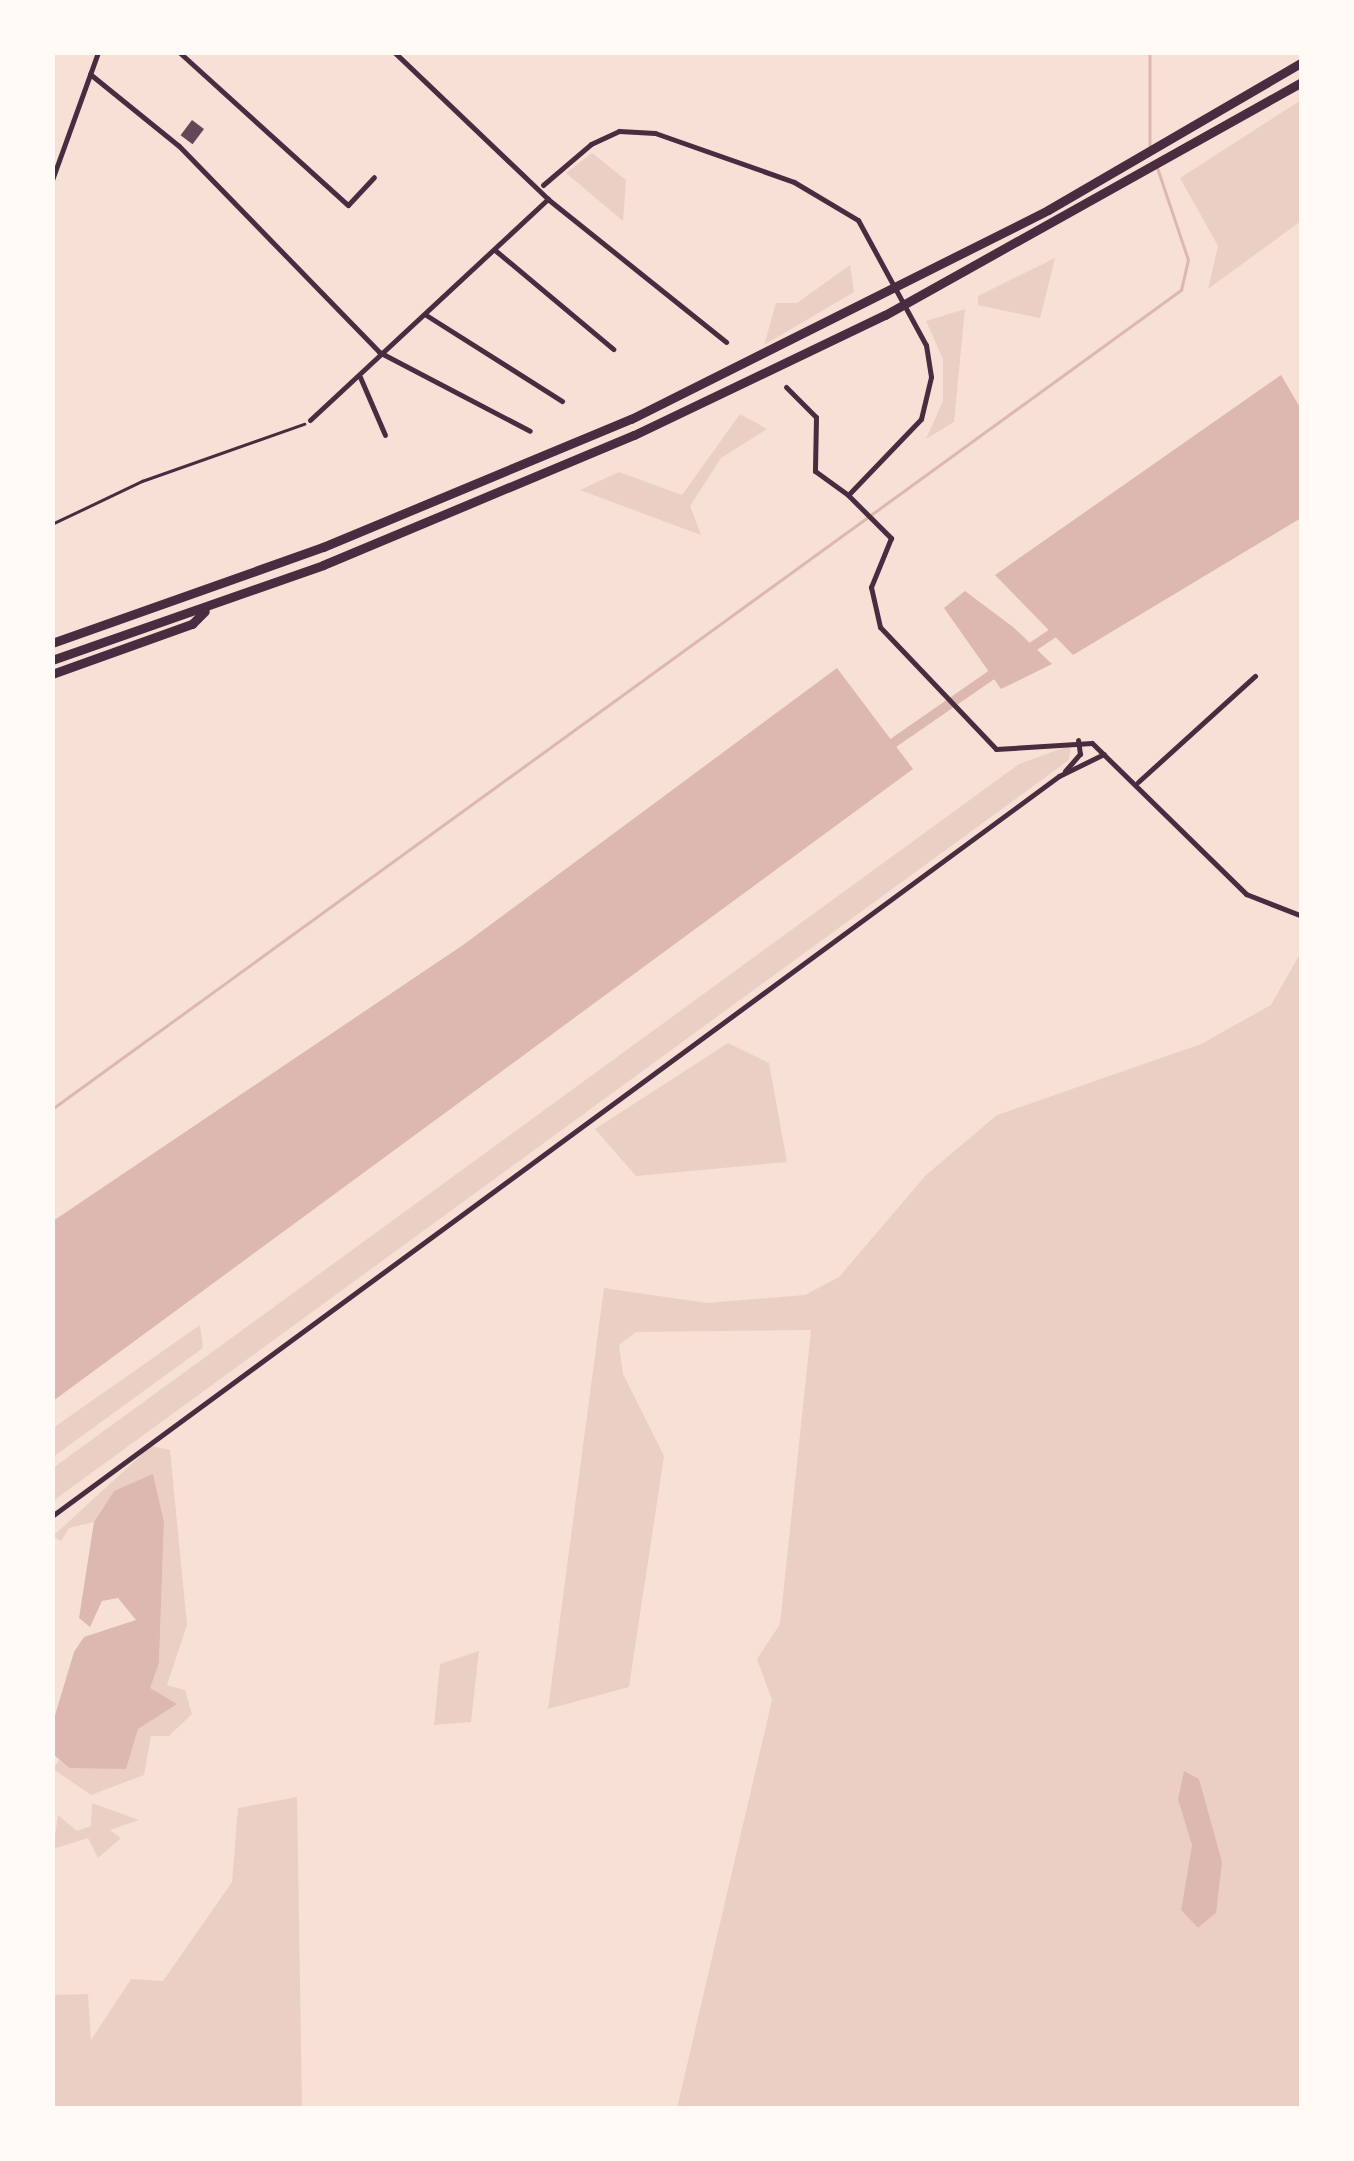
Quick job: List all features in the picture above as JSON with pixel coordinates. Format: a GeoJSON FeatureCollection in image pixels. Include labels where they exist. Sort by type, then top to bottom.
{"type":"FeatureCollection","features":[{"type":"Feature","properties":{"kind":"highway"},"geometry":{"type":"LineString","coordinates":[[52,643],[323,546],[632,419],[1135,160],[1302,62]]}},
{"type":"Feature","properties":{"kind":"highway"},"geometry":{"type":"LineString","coordinates":[[52,660],[209,607],[634,434],[1145,176],[1302,82]]}},
{"type":"Feature","properties":{"kind":"highway"},"geometry":{"type":"LineString","coordinates":[[52,674],[192,624],[209,607]]}},
{"type":"Feature","properties":{"kind":"street"},"geometry":{"type":"LineString","coordinates":[[52,180],[98,52]]}},
{"type":"Feature","properties":{"kind":"street"},"geometry":{"type":"LineString","coordinates":[[179,52],[348,205],[374,177]]}},
{"type":"Feature","properties":{"kind":"street"},"geometry":{"type":"LineString","coordinates":[[395,53],[543,185],[548,199],[726,342]]}},
{"type":"Feature","properties":{"kind":"street"},"geometry":{"type":"LineString","coordinates":[[90,74],[178,146],[379,352],[389,351],[530,432]]}},
{"type":"Feature","properties":{"kind":"street"},"geometry":{"type":"LineString","coordinates":[[543,185],[591,144],[619,132],[655,133],[828,198],[879,249],[926,345],[932,398],[922,419],[848,495]]}},
{"type":"Feature","properties":{"kind":"street"},"geometry":{"type":"LineString","coordinates":[[310,420],[389,351],[548,199]]}},
{"type":"Feature","properties":{"kind":"street"},"geometry":{"type":"LineString","coordinates":[[496,251],[612,349]]}},
{"type":"Feature","properties":{"kind":"street"},"geometry":{"type":"LineString","coordinates":[[426,315],[562,401]]}},
{"type":"Feature","properties":{"kind":"street"},"geometry":{"type":"LineString","coordinates":[[360,377],[385,434]]}},
{"type":"Feature","properties":{"kind":"street"},"geometry":{"type":"LineString","coordinates":[[786,386],[816,417],[815,471],[879,518],[892,548],[870,608],[958,715],[996,750],[1078,739],[1104,754],[1138,782],[1246,894],[1302,916]]}},
{"type":"Feature","properties":{"kind":"street"},"geometry":{"type":"LineString","coordinates":[[1138,782],[1255,676]]}},
{"type":"Feature","properties":{"kind":"street"},"geometry":{"type":"LineString","coordinates":[[52,1516],[1059,776],[1080,754],[1078,739]]}},
{"type":"Feature","properties":{"kind":"street"},"geometry":{"type":"LineString","coordinates":[[1059,776],[1104,754]]}},
{"type":"Feature","properties":{"kind":"path"},"geometry":{"type":"LineString","coordinates":[[52,524],[310,420]]}},
{"type":"Feature","properties":{"kind":"shaded area"},"geometry":{"type":"Polygon","coordinates":[[[1301,100],[1301,221],[1208,289],[1218,246],[1180,178],[1301,100]]]}},
{"type":"Feature","properties":{"kind":"shaded area"},"geometry":{"type":"Polygon","coordinates":[[[592,153],[626,180],[623,221],[566,173],[592,153]]]}},
{"type":"Feature","properties":{"kind":"shaded area"},"geometry":{"type":"Polygon","coordinates":[[[1055,258],[1040,318],[978,305],[978,296],[1055,258]]]}},
{"type":"Feature","properties":{"kind":"shaded area"},"geometry":{"type":"Polygon","coordinates":[[[850,265],[854,292],[764,345],[776,303],[797,303],[850,265]]]}},
{"type":"Feature","properties":{"kind":"shaded area"},"geometry":{"type":"Polygon","coordinates":[[[965,309],[954,422],[926,439],[943,401],[943,359],[926,321],[965,309]]]}},
{"type":"Feature","properties":{"kind":"shaded area"},"geometry":{"type":"Polygon","coordinates":[[[1281,375],[1301,409],[1301,518],[1073,655],[995,575],[1281,375]]]}},
{"type":"Feature","properties":{"kind":"shaded area"},"geometry":{"type":"Polygon","coordinates":[[[740,414],[767,429],[721,458],[690,506],[701,535],[580,490],[619,472],[682,495],[740,414]]]}},
{"type":"Feature","properties":{"kind":"shaded area"},"geometry":{"type":"Polygon","coordinates":[[[965,591],[1013,627],[1052,664],[1001,689],[944,608],[965,591]]]}},
{"type":"Feature","properties":{"kind":"shaded area"},"geometry":{"type":"Polygon","coordinates":[[[837,668],[913,769],[53,1401],[53,1221],[463,945],[837,668]]]}},
{"type":"Feature","properties":{"kind":"shaded area"},"geometry":{"type":"Polygon","coordinates":[[[1071,745],[1069,760],[53,1501],[53,1468],[1019,764],[1071,745]]]}},
{"type":"Feature","properties":{"kind":"shaded area"},"geometry":{"type":"Polygon","coordinates":[[[1301,952],[1301,2108],[677,2108],[772,1700],[757,1659],[780,1624],[811,1330],[636,1332],[619,1345],[623,1374],[664,1456],[629,1687],[548,1709],[604,1288],[707,1303],[805,1295],[839,1277],[926,1175],[997,1115],[1201,1044],[1271,1005],[1301,952]],[[1177,1783],[1192,1845],[1181,1910],[1198,1928],[1216,1913],[1177,1783]]]}},
{"type":"Feature","properties":{"kind":"shaded area"},"geometry":{"type":"Polygon","coordinates":[[[728,1043],[769,1063],[787,1162],[636,1176],[595,1129],[728,1043]]]}},
{"type":"Feature","properties":{"kind":"shaded area"},"geometry":{"type":"Polygon","coordinates":[[[200,1325],[203,1348],[53,1457],[53,1428],[200,1325]]]}},
{"type":"Feature","properties":{"kind":"shaded area"},"geometry":{"type":"Polygon","coordinates":[[[151,1446],[170,1450],[187,1625],[167,1685],[185,1690],[192,1714],[169,1736],[151,1736],[144,1775],[91,1795],[53,1769],[59,1760],[69,1768],[176,1704],[149,1688],[159,1663],[164,1522],[153,1475],[114,1491],[94,1522],[69,1528],[61,1541],[53,1536],[151,1446]]]}},
{"type":"Feature","properties":{"kind":"shaded area"},"geometry":{"type":"Polygon","coordinates":[[[153,1474],[164,1522],[159,1663],[150,1688],[177,1704],[138,1729],[126,1769],[69,1768],[53,1754],[53,1722],[74,1652],[84,1637],[136,1620],[118,1598],[102,1601],[90,1627],[79,1618],[94,1522],[114,1491],[153,1474]]]}},
{"type":"Feature","properties":{"kind":"shaded area"},"geometry":{"type":"Polygon","coordinates":[[[479,1651],[471,1722],[434,1725],[440,1664],[479,1651]]]}},
{"type":"Feature","properties":{"kind":"shaded area"},"geometry":{"type":"Polygon","coordinates":[[[1184,1771],[1199,1779],[1222,1862],[1216,1913],[1198,1928],[1181,1910],[1192,1845],[1178,1799],[1184,1771]]]}},
{"type":"Feature","properties":{"kind":"shaded area"},"geometry":{"type":"Polygon","coordinates":[[[297,1797],[302,2108],[53,2108],[53,1995],[88,1994],[91,2040],[131,1979],[163,1981],[232,1882],[238,1808],[297,1797]]]}},
{"type":"Feature","properties":{"kind":"shaded area"},"geometry":{"type":"Polygon","coordinates":[[[92,1803],[139,1820],[110,1830],[121,1838],[98,1858],[88,1838],[53,1849],[58,1815],[77,1831],[91,1826],[92,1803]]]}},
{"type":"Feature","properties":{"kind":"building"},"geometry":{"type":"Polygon","coordinates":[[[192,120],[204,129],[193,144],[181,135],[192,120]]]}},
{"type":"Feature","properties":{"kind":"waterway"},"geometry":{"type":"LineString","coordinates":[[1150,52],[1150,146]]}},
{"type":"Feature","properties":{"kind":"waterway"},"geometry":{"type":"LineString","coordinates":[[52,1109],[1181,290],[1188,260],[1157,168]]}},
{"type":"Feature","properties":{"kind":"waterway"},"geometry":{"type":"LineString","coordinates":[[1022,654],[1062,627]]}},
{"type":"Feature","properties":{"kind":"waterway"},"geometry":{"type":"LineString","coordinates":[[886,748],[1000,669]]}}]}
